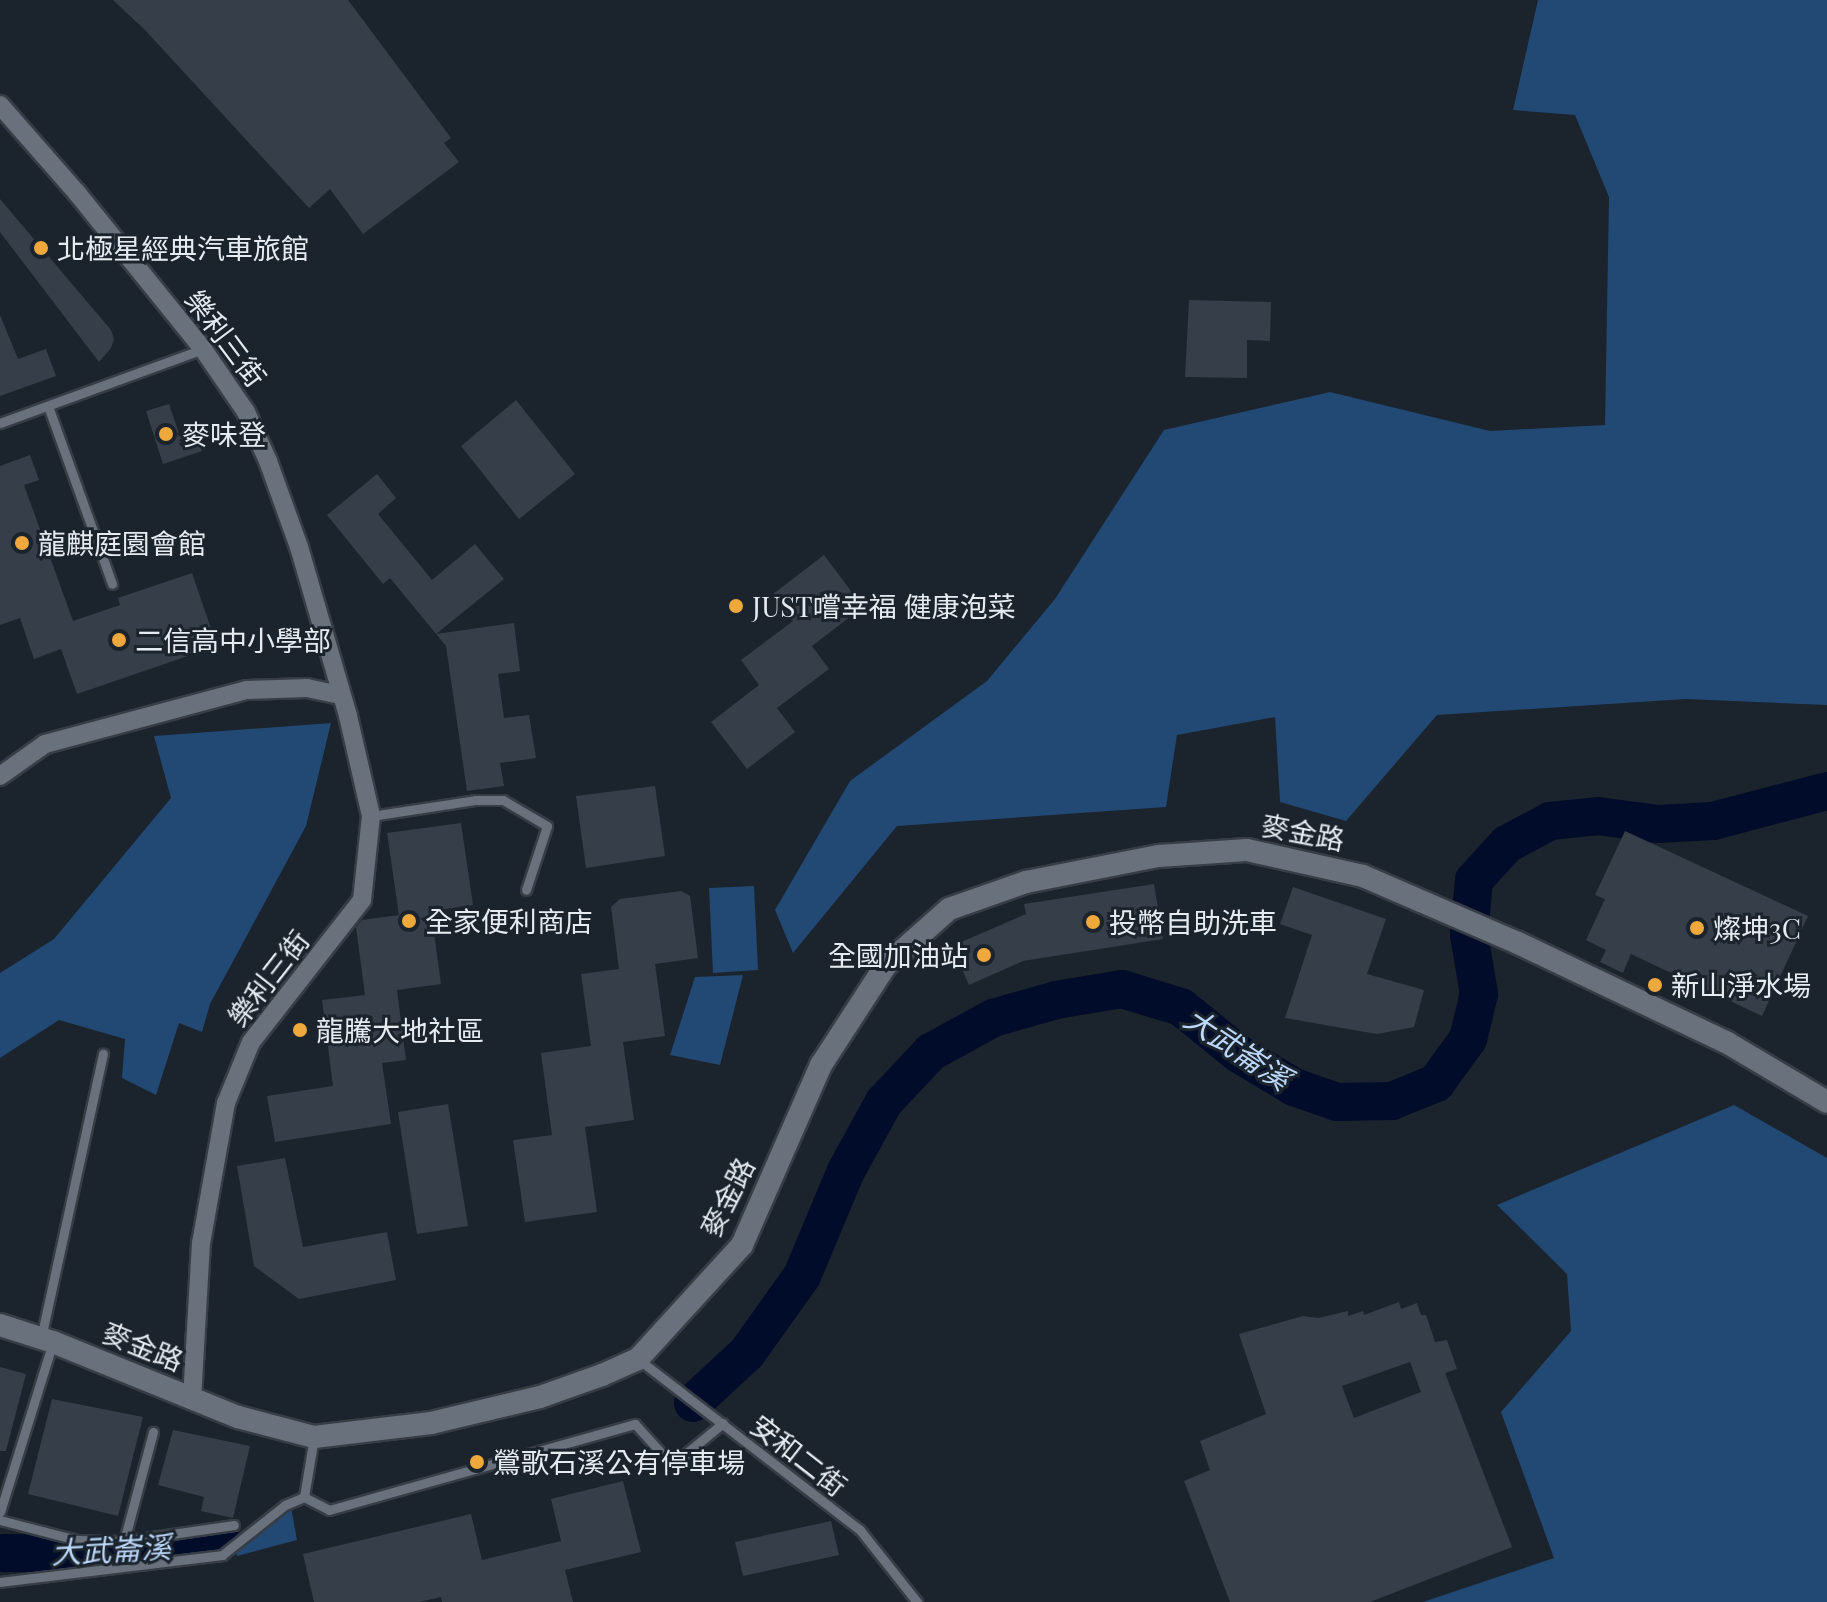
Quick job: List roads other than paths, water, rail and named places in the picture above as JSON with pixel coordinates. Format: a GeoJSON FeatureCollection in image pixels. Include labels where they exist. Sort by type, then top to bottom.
{"type":"FeatureCollection","features":[{"type":"Feature","properties":{"kind":"street","name":"樂利三街"},"geometry":{"type":"LineString","coordinates":[[0,105],[77,193],[203,349],[246,412],[268,461],[299,547],[371,816],[362,900],[251,1042],[226,1103],[201,1243],[192,1398]]}},
{"type":"Feature","properties":{"kind":"street"},"geometry":{"type":"LineString","coordinates":[[0,776],[45,744],[247,690],[307,688],[341,695]]}},
{"type":"Feature","properties":{"kind":"street","name":"麥金路"},"geometry":{"type":"LineString","coordinates":[[0,1325],[47,1340],[273,1429],[314,1437],[431,1423],[540,1397],[647,1366],[742,1245],[821,1065],[886,965],[949,909],[1026,882],[1159,856],[1247,850],[1363,876],[1518,943],[1726,1042],[1827,1102]]}},
{"type":"Feature","properties":{"kind":"lane"},"geometry":{"type":"LineString","coordinates":[[0,423],[203,349]]}},
{"type":"Feature","properties":{"kind":"lane"},"geometry":{"type":"LineString","coordinates":[[48,406],[112,584]]}},
{"type":"Feature","properties":{"kind":"lane"},"geometry":{"type":"LineString","coordinates":[[371,816],[475,800],[503,800],[547,826],[526,890]]}},
{"type":"Feature","properties":{"kind":"lane"},"geometry":{"type":"LineString","coordinates":[[0,1512],[47,1340],[103,1054]]}},
{"type":"Feature","properties":{"kind":"lane","name":"安和二街"},"geometry":{"type":"LineString","coordinates":[[647,1366],[860,1530],[917,1602]]}},
{"type":"Feature","properties":{"kind":"lane"},"geometry":{"type":"LineString","coordinates":[[304,1497],[329,1510],[635,1424],[672,1465],[723,1423]]}},
{"type":"Feature","properties":{"kind":"lane"},"geometry":{"type":"LineString","coordinates":[[124,1541],[153,1432]]}},
{"type":"Feature","properties":{"kind":"lane"},"geometry":{"type":"LineString","coordinates":[[304,1497],[314,1437]]}},
{"type":"Feature","properties":{"kind":"lane"},"geometry":{"type":"LineString","coordinates":[[0,1582],[222,1555],[285,1505],[304,1497]]}},
{"type":"Feature","properties":{"kind":"lane"},"geometry":{"type":"LineString","coordinates":[[0,1520],[77,1540],[124,1541],[234,1525]]}},
{"type":"Feature","properties":{"kind":"waterway","name":"大武崙溪"},"geometry":{"type":"LineString","coordinates":[[693,1403],[747,1353],[802,1276],[846,1171],[884,1102],[931,1052],[993,1018],[1056,1000],[1122,989],[1181,1007],[1239,1054],[1294,1087],[1337,1102],[1392,1101],[1436,1083],[1468,1039],[1479,994],[1469,935],[1474,880],[1507,844],[1550,821],[1598,816],[1658,824],[1713,821],[1827,791]]}},
{"type":"Feature","properties":{"kind":"waterway","name":"大武崙溪"},"geometry":{"type":"LineString","coordinates":[[0,1553],[127,1554],[221,1540]]}},
{"type":"Feature","properties":{"kind":"place","name":"北極星經典汽車旅館"},"geometry":{"type":"Point","coordinates":[41,248]}},
{"type":"Feature","properties":{"kind":"place","name":"麥味登"},"geometry":{"type":"Point","coordinates":[166,434]}},
{"type":"Feature","properties":{"kind":"place","name":"龍麒庭園會館"},"geometry":{"type":"Point","coordinates":[22,543]}},
{"type":"Feature","properties":{"kind":"place","name":"JUST嚐幸福 健康泡菜"},"geometry":{"type":"Point","coordinates":[736,606]}},
{"type":"Feature","properties":{"kind":"place","name":"二信高中小學部"},"geometry":{"type":"Point","coordinates":[119,640]}},
{"type":"Feature","properties":{"kind":"place","name":"全家便利商店"},"geometry":{"type":"Point","coordinates":[409,921]}},
{"type":"Feature","properties":{"kind":"place","name":"投幣自助洗車"},"geometry":{"type":"Point","coordinates":[1093,922]}},
{"type":"Feature","properties":{"kind":"place","name":"燦坤3C"},"geometry":{"type":"Point","coordinates":[1697,928]}},
{"type":"Feature","properties":{"kind":"place","name":"全國加油站"},"geometry":{"type":"Point","coordinates":[984,955]}},
{"type":"Feature","properties":{"kind":"place","name":"新山淨水場"},"geometry":{"type":"Point","coordinates":[1655,985]}},
{"type":"Feature","properties":{"kind":"place","name":"龍騰大地社區"},"geometry":{"type":"Point","coordinates":[300,1030]}},
{"type":"Feature","properties":{"kind":"place","name":"鶯歌石溪公有停車場"},"geometry":{"type":"Point","coordinates":[477,1462]}}]}
